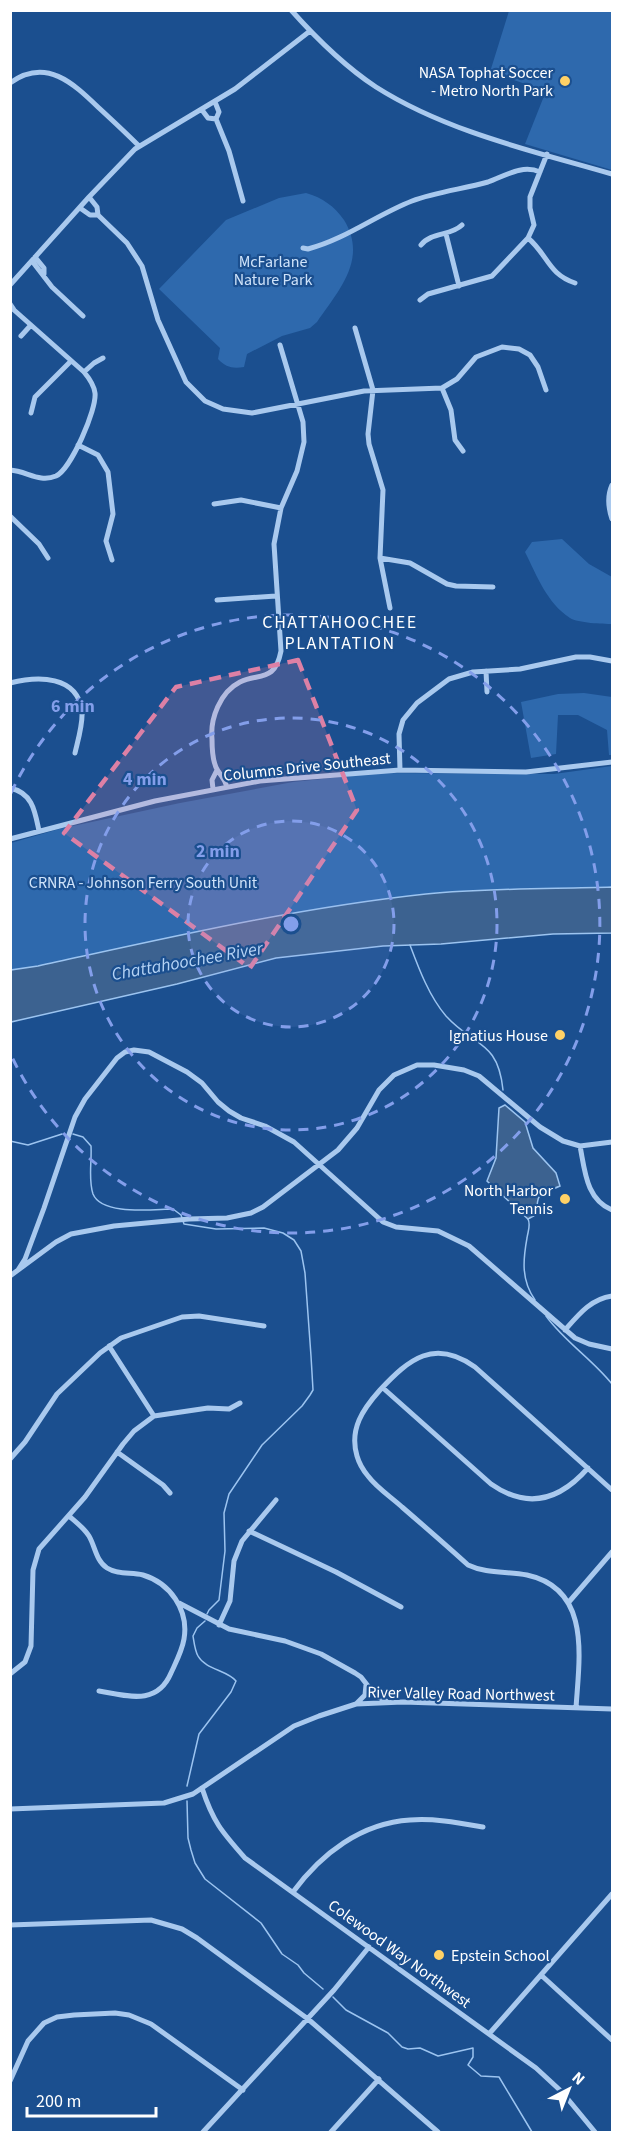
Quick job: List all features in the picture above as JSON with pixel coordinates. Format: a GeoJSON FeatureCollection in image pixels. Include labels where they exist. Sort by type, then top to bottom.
{"type":"FeatureCollection","features":[{"type":"Feature","properties":{"kind":"street"},"geometry":{"type":"LineString","coordinates":[[291,10],[310,31],[367,80],[405,103],[456,126],[612,174]]}},
{"type":"Feature","properties":{"kind":"street"},"geometry":{"type":"LineString","coordinates":[[10,285],[89,197],[140,146],[251,78],[310,31]]}},
{"type":"Feature","properties":{"kind":"street"},"geometry":{"type":"LineString","coordinates":[[10,84],[35,73],[50,73],[63,78],[78,88],[140,146]]}},
{"type":"Feature","properties":{"kind":"street"},"geometry":{"type":"LineString","coordinates":[[215,102],[219,111],[216,119],[232,158],[243,201]]}},
{"type":"Feature","properties":{"kind":"street"},"geometry":{"type":"LineString","coordinates":[[202,110],[208,118],[216,119]]}},
{"type":"Feature","properties":{"kind":"street"},"geometry":{"type":"LineString","coordinates":[[420,300],[428,294],[492,276],[528,238],[534,225],[530,197],[547,154]]}},
{"type":"Feature","properties":{"kind":"street"},"geometry":{"type":"LineString","coordinates":[[303,248],[308,249],[339,238],[415,200],[486,182],[526,168],[540,172]]}},
{"type":"Feature","properties":{"kind":"street"},"geometry":{"type":"LineString","coordinates":[[89,197],[94,202],[98,215],[127,243],[142,267],[168,345],[181,373],[192,389],[214,406],[236,412],[252,413],[340,394],[373,390],[442,388],[457,379],[476,357],[508,347],[532,352],[546,390]]}},
{"type":"Feature","properties":{"kind":"street"},"geometry":{"type":"LineString","coordinates":[[80,208],[90,215],[98,215]]}},
{"type":"Feature","properties":{"kind":"street"},"geometry":{"type":"LineString","coordinates":[[421,245],[429,238],[446,234],[462,225]]}},
{"type":"Feature","properties":{"kind":"street"},"geometry":{"type":"LineString","coordinates":[[446,234],[459,286]]}},
{"type":"Feature","properties":{"kind":"street"},"geometry":{"type":"LineString","coordinates":[[528,238],[556,273],[563,279],[575,283]]}},
{"type":"Feature","properties":{"kind":"street"},"geometry":{"type":"LineString","coordinates":[[34,259],[52,287],[83,316]]}},
{"type":"Feature","properties":{"kind":"street"},"geometry":{"type":"LineString","coordinates":[[10,304],[12,309],[84,372],[95,390],[95,402],[78,445],[65,468],[53,477],[42,479],[10,470]]}},
{"type":"Feature","properties":{"kind":"street"},"geometry":{"type":"LineString","coordinates":[[21,336],[31,325]]}},
{"type":"Feature","properties":{"kind":"street"},"geometry":{"type":"LineString","coordinates":[[355,328],[373,390],[368,434],[383,490],[380,558],[390,608]]}},
{"type":"Feature","properties":{"kind":"street"},"geometry":{"type":"LineString","coordinates":[[213,789],[212,780],[217,770],[212,729],[217,708],[234,686],[242,681],[264,676],[273,670],[278,662],[280,651],[274,544],[281,508],[303,451],[304,433],[280,345]]}},
{"type":"Feature","properties":{"kind":"street"},"geometry":{"type":"LineString","coordinates":[[84,372],[103,358]]}},
{"type":"Feature","properties":{"kind":"street"},"geometry":{"type":"LineString","coordinates":[[31,413],[35,397],[71,361]]}},
{"type":"Feature","properties":{"kind":"street"},"geometry":{"type":"LineString","coordinates":[[442,388],[451,410],[455,440],[463,451]]}},
{"type":"Feature","properties":{"kind":"street"},"geometry":{"type":"LineString","coordinates":[[78,445],[98,455],[108,472],[113,514],[106,541],[112,560]]}},
{"type":"Feature","properties":{"kind":"street"},"geometry":{"type":"LineString","coordinates":[[612,485],[609,493],[612,519]]}},
{"type":"Feature","properties":{"kind":"street"},"geometry":{"type":"LineString","coordinates":[[214,504],[241,500],[281,508]]}},
{"type":"Feature","properties":{"kind":"street"},"geometry":{"type":"LineString","coordinates":[[10,516],[39,544],[48,558]]}},
{"type":"Feature","properties":{"kind":"street"},"geometry":{"type":"LineString","coordinates":[[380,558],[410,563],[447,584],[493,588]]}},
{"type":"Feature","properties":{"kind":"street"},"geometry":{"type":"LineString","coordinates":[[217,600],[276,596]]}},
{"type":"Feature","properties":{"kind":"street"},"geometry":{"type":"LineString","coordinates":[[400,770],[399,734],[403,720],[411,708],[449,679],[468,673],[520,669],[580,657],[612,662]]}},
{"type":"Feature","properties":{"kind":"street"},"geometry":{"type":"LineString","coordinates":[[486,671],[487,692]]}},
{"type":"Feature","properties":{"kind":"street"},"geometry":{"type":"LineString","coordinates":[[10,683],[49,679],[61,682],[70,688],[79,702],[82,713],[75,753]]}},
{"type":"Feature","properties":{"kind":"street","name":"Columns Drive Southeast"},"geometry":{"type":"LineString","coordinates":[[10,838],[144,804],[213,789],[279,779],[400,770],[526,772],[612,762]]}},
{"type":"Feature","properties":{"kind":"street"},"geometry":{"type":"LineString","coordinates":[[217,770],[225,778],[227,787]]}},
{"type":"Feature","properties":{"kind":"street"},"geometry":{"type":"LineString","coordinates":[[10,788],[19,790],[30,801],[39,831]]}},
{"type":"Feature","properties":{"kind":"street"},"geometry":{"type":"LineString","coordinates":[[18,1270],[25,1259],[75,1117],[95,1084],[117,1058],[130,1051],[142,1050],[187,1072],[202,1083],[229,1112],[281,1133],[321,1164],[383,1222],[396,1227],[438,1231],[469,1246],[565,1330],[585,1343],[612,1349]]}},
{"type":"Feature","properties":{"kind":"street"},"geometry":{"type":"LineString","coordinates":[[10,1276],[56,1242],[71,1234],[96,1228],[227,1218],[251,1213],[275,1200],[339,1150],[352,1136],[384,1084],[402,1070],[422,1065],[464,1070],[479,1076],[547,1132],[563,1141],[580,1146],[612,1142]]}},
{"type":"Feature","properties":{"kind":"street"},"geometry":{"type":"LineString","coordinates":[[580,1146],[590,1191],[600,1204],[612,1210]]}},
{"type":"Feature","properties":{"kind":"street"},"geometry":{"type":"LineString","coordinates":[[565,1330],[587,1306],[612,1296]]}},
{"type":"Feature","properties":{"kind":"street"},"geometry":{"type":"LineString","coordinates":[[10,1459],[25,1442],[57,1394],[108,1346],[135,1331],[182,1317],[199,1316],[264,1326]]}},
{"type":"Feature","properties":{"kind":"street"},"geometry":{"type":"LineString","coordinates":[[108,1346],[154,1416]]}},
{"type":"Feature","properties":{"kind":"street"},"geometry":{"type":"LineString","coordinates":[[576,1708],[579,1633],[568,1602],[554,1588],[537,1578],[486,1572],[468,1565],[368,1477],[357,1455],[356,1432],[364,1410],[401,1368],[417,1358],[438,1354],[459,1358],[475,1367],[612,1490]]}},
{"type":"Feature","properties":{"kind":"street"},"geometry":{"type":"LineString","coordinates":[[383,1388],[491,1484],[510,1495],[529,1499],[552,1495],[571,1485],[588,1468]]}},
{"type":"Feature","properties":{"kind":"street"},"geometry":{"type":"LineString","coordinates":[[10,1674],[25,1662],[31,1646],[35,1558],[45,1541],[69,1516],[134,1431],[154,1416],[208,1408],[229,1409],[240,1403]]}},
{"type":"Feature","properties":{"kind":"street"},"geometry":{"type":"LineString","coordinates":[[117,1452],[163,1485],[170,1493]]}},
{"type":"Feature","properties":{"kind":"street"},"geometry":{"type":"LineString","coordinates":[[219,1624],[230,1601],[234,1561],[249,1532],[276,1500]]}},
{"type":"Feature","properties":{"kind":"street"},"geometry":{"type":"LineString","coordinates":[[69,1516],[87,1533],[98,1557],[107,1567],[121,1573],[140,1575],[154,1580],[168,1589],[179,1603],[184,1618],[184,1638],[180,1654],[166,1683],[159,1690],[151,1695],[143,1696],[99,1691]]}},
{"type":"Feature","properties":{"kind":"street"},"geometry":{"type":"LineString","coordinates":[[249,1532],[336,1572],[401,1607]]}},
{"type":"Feature","properties":{"kind":"street"},"geometry":{"type":"LineString","coordinates":[[568,1602],[612,1552]]}},
{"type":"Feature","properties":{"kind":"street"},"geometry":{"type":"LineString","coordinates":[[179,1603],[239,1632],[308,1648],[355,1672],[375,1695],[388,1702]]}},
{"type":"Feature","properties":{"kind":"street"},"geometry":{"type":"LineString","coordinates":[[184,1618],[197,1613]]}},
{"type":"Feature","properties":{"kind":"street"},"geometry":{"type":"LineString","coordinates":[[356,1704],[365,1695],[366,1683]]}},
{"type":"Feature","properties":{"kind":"street","name":"River Valley Road Northwest"},"geometry":{"type":"LineString","coordinates":[[10,1809],[164,1803],[184,1798],[288,1730],[316,1717],[356,1704],[388,1702],[612,1710]]}},
{"type":"Feature","properties":{"kind":"street","name":"Colewood Way Northwest"},"geometry":{"type":"LineString","coordinates":[[202,1788],[213,1818],[222,1833],[245,1858],[549,2080],[595,2133]]}},
{"type":"Feature","properties":{"kind":"street"},"geometry":{"type":"LineString","coordinates":[[293,1892],[309,1870],[329,1852],[379,1825],[421,1820],[483,1827]]}},
{"type":"Feature","properties":{"kind":"street"},"geometry":{"type":"LineString","coordinates":[[489,2034],[612,1894]]}},
{"type":"Feature","properties":{"kind":"street"},"geometry":{"type":"LineString","coordinates":[[10,1925],[136,1919],[166,1923],[197,1938],[308,2019],[438,2133]]}},
{"type":"Feature","properties":{"kind":"street"},"geometry":{"type":"LineString","coordinates":[[203,2133],[308,2019],[369,1947]]}},
{"type":"Feature","properties":{"kind":"street"},"geometry":{"type":"LineString","coordinates":[[541,1975],[612,2040]]}},
{"type":"Feature","properties":{"kind":"street"},"geometry":{"type":"LineString","coordinates":[[10,2081],[32,2034],[44,2024],[66,2016],[115,2013],[129,2015],[151,2024],[243,2090]]}},
{"type":"Feature","properties":{"kind":"street"},"geometry":{"type":"LineString","coordinates":[[331,2133],[379,2079]]}},
{"type":"Feature","properties":{"kind":"highlighted area"},"geometry":{"type":"Polygon","coordinates":[[[298,660],[357,810],[250,968],[64,833],[176,687],[298,660]]]}},
{"type":"Feature","properties":{"kind":"green space","name":"NASA Tophat Soccer - Metro North Park"},"geometry":{"type":"Polygon","coordinates":[[[509,11],[612,11],[612,170],[525,144],[546,91],[490,72],[509,11]]]}},
{"type":"Feature","properties":{"kind":"green space","name":"McFarlane Nature Park"},"geometry":{"type":"Polygon","coordinates":[[[306,193],[328,203],[344,220],[351,234],[353,248],[348,274],[334,298],[310,328],[282,336],[247,354],[244,367],[227,366],[218,359],[220,348],[159,289],[226,220],[279,198],[306,193]]]}},
{"type":"Feature","properties":{"kind":"green space"},"geometry":{"type":"Polygon","coordinates":[[[562,539],[589,564],[612,577],[612,624],[584,622],[570,618],[555,605],[543,588],[525,552],[532,542],[562,539]]]}},
{"type":"Feature","properties":{"kind":"green space"},"geometry":{"type":"Polygon","coordinates":[[[584,693],[612,697],[612,755],[609,755],[607,730],[578,715],[558,715],[556,754],[531,758],[521,702],[558,694],[584,693]]]}},
{"type":"Feature","properties":{"kind":"green space","name":"CRNRA - Johnson Ferry South Unit"},"geometry":{"type":"Polygon","coordinates":[[[612,766],[612,896],[11,977],[11,843],[59,829],[293,782],[379,773],[554,774],[612,766]]]}},
{"type":"Feature","properties":{"kind":"water","name":"Chattahoochee River"},"geometry":{"type":"Polygon","coordinates":[[[612,887],[612,933],[553,934],[441,944],[383,946],[276,958],[177,984],[11,1022],[11,970],[231,925],[377,900],[473,891],[612,887]]]}},
{"type":"Feature","properties":{"kind":"water"},"geometry":{"type":"Polygon","coordinates":[[[505,1105],[525,1122],[533,1148],[556,1173],[560,1186],[539,1196],[537,1214],[528,1219],[487,1181],[496,1158],[499,1108],[505,1105]]]}},
{"type":"Feature","properties":{"kind":"waterway"},"geometry":{"type":"LineString","coordinates":[[410,945],[434,1000],[456,1026],[490,1053],[496,1062],[503,1090]]}},
{"type":"Feature","properties":{"kind":"waterway"},"geometry":{"type":"LineString","coordinates":[[10,1141],[28,1145],[62,1134]]}},
{"type":"Feature","properties":{"kind":"waterway"},"geometry":{"type":"LineString","coordinates":[[73,1134],[83,1137],[91,1146],[90,1176],[93,1194],[98,1201],[107,1206],[129,1210],[173,1209],[181,1215],[184,1224],[216,1229],[264,1228],[283,1233],[294,1240],[301,1251],[305,1273],[313,1390],[302,1406],[262,1445],[229,1494],[224,1513],[225,1551],[219,1600],[207,1614]]}},
{"type":"Feature","properties":{"kind":"waterway"},"geometry":{"type":"LineString","coordinates":[[528,1219],[524,1270],[527,1285],[535,1300]]}},
{"type":"Feature","properties":{"kind":"waterway"},"geometry":{"type":"LineString","coordinates":[[546,1316],[612,1384]]}},
{"type":"Feature","properties":{"kind":"waterway"},"geometry":{"type":"LineString","coordinates":[[187,1786],[199,1734],[231,1692],[236,1681],[206,1664],[198,1656],[193,1636],[197,1628],[205,1621]]}},
{"type":"Feature","properties":{"kind":"waterway"},"geometry":{"type":"LineString","coordinates":[[187,1801],[188,1838],[195,1863],[205,1879],[261,1923],[282,1954],[298,1965],[323,1989]]}},
{"type":"Feature","properties":{"kind":"waterway"},"geometry":{"type":"LineString","coordinates":[[333,1997],[346,2010],[388,2033],[402,2047],[420,2048],[438,2056],[473,2048],[473,2057],[468,2065],[481,2076],[499,2077],[532,2132]]}},
{"type":"Feature","properties":{"kind":"place","name":"NASA Tophat Soccer - Metro North Park"},"geometry":{"type":"Point","coordinates":[565,81]}},
{"type":"Feature","properties":{"kind":"place","name":"Ignatius House"},"geometry":{"type":"Point","coordinates":[560,1035]}},
{"type":"Feature","properties":{"kind":"place","name":"North Harbor Tennis"},"geometry":{"type":"Point","coordinates":[565,1199]}},
{"type":"Feature","properties":{"kind":"place","name":"Epstein School"},"geometry":{"type":"Point","coordinates":[439,1955]}},
{"type":"Feature","properties":{"kind":"district","name":"CHATTAHOOCHEE PLANTATION"},"geometry":{"type":"Point","coordinates":[340,632]}}]}
